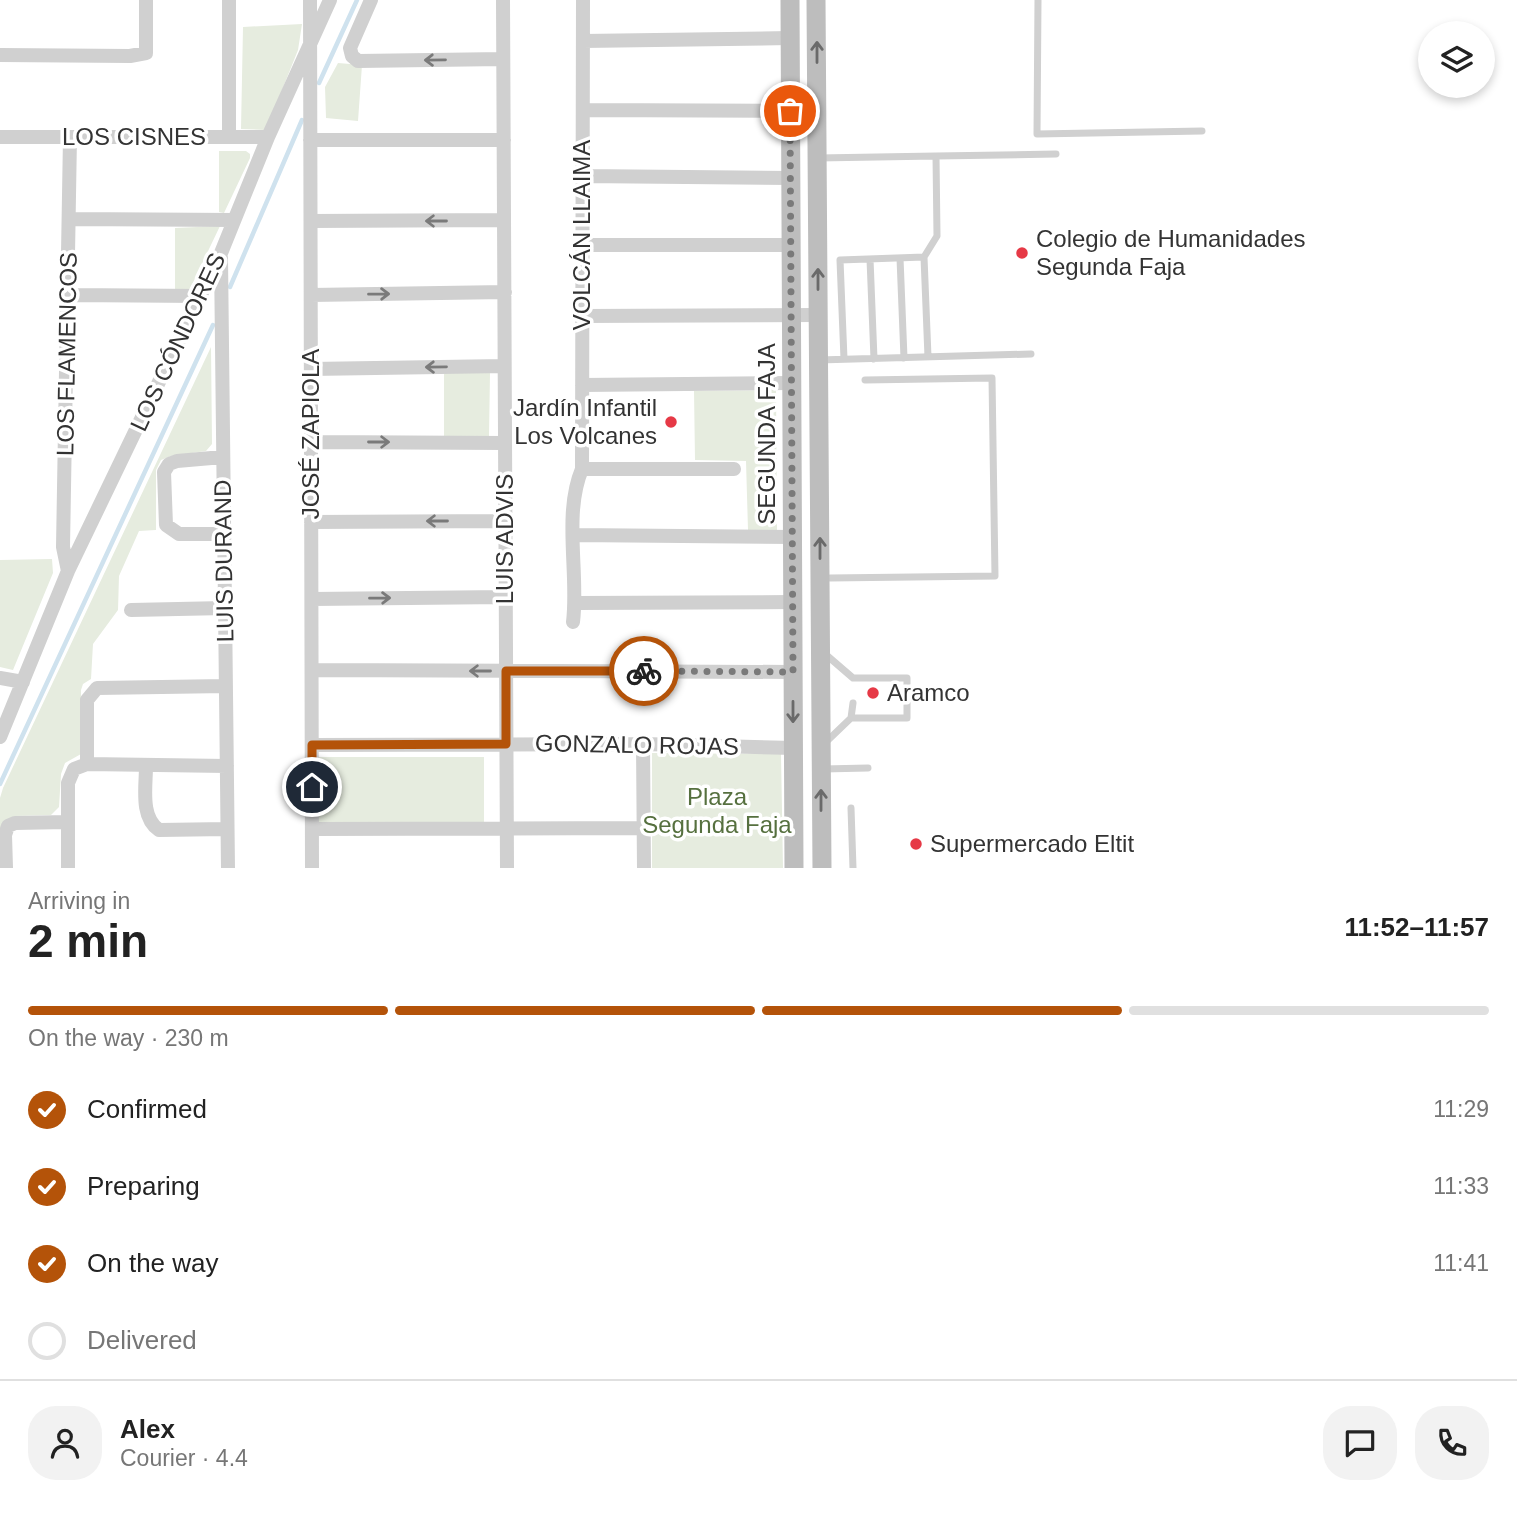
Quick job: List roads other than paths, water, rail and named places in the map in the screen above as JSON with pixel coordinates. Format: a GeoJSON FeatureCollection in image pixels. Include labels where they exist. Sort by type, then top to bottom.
{"type":"FeatureCollection","features":[{"type":"Feature","properties":{"kind":"main road","name":"SEGUNDA FAJA"},"geometry":{"type":"LineString","coordinates":[[790,0],[794,868]]}},
{"type":"Feature","properties":{"kind":"main road"},"geometry":{"type":"LineString","coordinates":[[816,0],[822,868]]}},
{"type":"Feature","properties":{"kind":"street"},"geometry":{"type":"LineString","coordinates":[[0,55],[130,56],[146,53],[146,0]]}},
{"type":"Feature","properties":{"kind":"street"},"geometry":{"type":"LineString","coordinates":[[229,0],[229,137]]}},
{"type":"Feature","properties":{"kind":"street","name":"JOSÉ ZAPIOLA"},"geometry":{"type":"LineString","coordinates":[[310,0],[312,868]]}},
{"type":"Feature","properties":{"kind":"street","name":"LOS CÓNDORES"},"geometry":{"type":"LineString","coordinates":[[0,737],[68,571],[221,253],[268,137],[330,0]]}},
{"type":"Feature","properties":{"kind":"street"},"geometry":{"type":"LineString","coordinates":[[371,0],[350,47],[352,56],[358,61],[503,59]]}},
{"type":"Feature","properties":{"kind":"street","name":"LUIS ADVIS"},"geometry":{"type":"LineString","coordinates":[[503,0],[507,868]]}},
{"type":"Feature","properties":{"kind":"street","name":"VOLCÁN LLAIMA"},"geometry":{"type":"LineString","coordinates":[[573,622],[576,603],[574,499],[582,469],[583,0]]}},
{"type":"Feature","properties":{"kind":"street"},"geometry":{"type":"LineString","coordinates":[[583,41],[790,38]]}},
{"type":"Feature","properties":{"kind":"street"},"geometry":{"type":"LineString","coordinates":[[583,110],[790,111]]}},
{"type":"Feature","properties":{"kind":"street","name":"LOS CISNES"},"geometry":{"type":"LineString","coordinates":[[0,137],[268,137]]}},
{"type":"Feature","properties":{"kind":"street","name":"LOS FLAMENCOS"},"geometry":{"type":"LineString","coordinates":[[68,571],[63,547],[70,137]]}},
{"type":"Feature","properties":{"kind":"street"},"geometry":{"type":"LineString","coordinates":[[310,139],[503,140]]}},
{"type":"Feature","properties":{"kind":"street"},"geometry":{"type":"LineString","coordinates":[[582,176],[790,178]]}},
{"type":"Feature","properties":{"kind":"street"},"geometry":{"type":"LineString","coordinates":[[69,219],[234,220]]}},
{"type":"Feature","properties":{"kind":"street"},"geometry":{"type":"LineString","coordinates":[[310,221],[504,220]]}},
{"type":"Feature","properties":{"kind":"street"},"geometry":{"type":"LineString","coordinates":[[582,245],[791,245]]}},
{"type":"Feature","properties":{"kind":"street","name":"LUIS DURAND"},"geometry":{"type":"LineString","coordinates":[[221,253],[228,868]]}},
{"type":"Feature","properties":{"kind":"street"},"geometry":{"type":"LineString","coordinates":[[311,295],[505,292]]}},
{"type":"Feature","properties":{"kind":"street"},"geometry":{"type":"LineString","coordinates":[[69,295],[201,296]]}},
{"type":"Feature","properties":{"kind":"street"},"geometry":{"type":"LineString","coordinates":[[582,316],[818,315]]}},
{"type":"Feature","properties":{"kind":"street"},"geometry":{"type":"LineString","coordinates":[[311,369],[505,366]]}},
{"type":"Feature","properties":{"kind":"street"},"geometry":{"type":"LineString","coordinates":[[582,385],[792,383]]}},
{"type":"Feature","properties":{"kind":"street"},"geometry":{"type":"LineString","coordinates":[[311,442],[505,443]]}},
{"type":"Feature","properties":{"kind":"street"},"geometry":{"type":"LineString","coordinates":[[223,457],[169,464],[164,472],[164,520],[170,530],[179,534],[224,534]]}},
{"type":"Feature","properties":{"kind":"street"},"geometry":{"type":"LineString","coordinates":[[582,469],[734,469]]}},
{"type":"Feature","properties":{"kind":"street"},"geometry":{"type":"LineString","coordinates":[[311,522],[505,521]]}},
{"type":"Feature","properties":{"kind":"street"},"geometry":{"type":"LineString","coordinates":[[574,535],[793,537]]}},
{"type":"Feature","properties":{"kind":"street"},"geometry":{"type":"LineString","coordinates":[[312,599],[505,597]]}},
{"type":"Feature","properties":{"kind":"street"},"geometry":{"type":"LineString","coordinates":[[576,603],[793,602]]}},
{"type":"Feature","properties":{"kind":"street"},"geometry":{"type":"LineString","coordinates":[[131,610],[225,608]]}},
{"type":"Feature","properties":{"kind":"street"},"geometry":{"type":"LineString","coordinates":[[312,670],[793,672]]}},
{"type":"Feature","properties":{"kind":"street"},"geometry":{"type":"LineString","coordinates":[[0,678],[23,682]]}},
{"type":"Feature","properties":{"kind":"street"},"geometry":{"type":"LineString","coordinates":[[88,764],[88,700],[97,688],[226,686]]}},
{"type":"Feature","properties":{"kind":"street"},"geometry":{"type":"LineString","coordinates":[[643,744],[644,868]]}},
{"type":"Feature","properties":{"kind":"street","name":"GONZALO ROJAS"},"geometry":{"type":"LineString","coordinates":[[312,745],[643,744],[794,748]]}},
{"type":"Feature","properties":{"kind":"street"},"geometry":{"type":"LineString","coordinates":[[68,868],[68,783],[74,769],[88,764],[227,766]]}},
{"type":"Feature","properties":{"kind":"street"},"geometry":{"type":"LineString","coordinates":[[146,766],[146,815],[150,824],[159,830],[228,829]]}},
{"type":"Feature","properties":{"kind":"street"},"geometry":{"type":"LineString","coordinates":[[6,868],[5,835],[8,826],[15,823],[67,822]]}},
{"type":"Feature","properties":{"kind":"street"},"geometry":{"type":"LineString","coordinates":[[312,829],[643,828]]}},
{"type":"Feature","properties":{"kind":"lane"},"geometry":{"type":"LineString","coordinates":[[1038,0],[1037,134],[1202,131]]}},
{"type":"Feature","properties":{"kind":"lane"},"geometry":{"type":"LineString","coordinates":[[817,158],[1056,154]]}},
{"type":"Feature","properties":{"kind":"lane"},"geometry":{"type":"LineString","coordinates":[[928,357],[924,257],[937,236],[936,156]]}},
{"type":"Feature","properties":{"kind":"lane"},"geometry":{"type":"LineString","coordinates":[[844,359],[840,260],[924,257]]}},
{"type":"Feature","properties":{"kind":"lane"},"geometry":{"type":"LineString","coordinates":[[900,258],[904,358]]}},
{"type":"Feature","properties":{"kind":"lane"},"geometry":{"type":"LineString","coordinates":[[870,259],[874,359]]}},
{"type":"Feature","properties":{"kind":"lane"},"geometry":{"type":"LineString","coordinates":[[818,360],[1031,354]]}},
{"type":"Feature","properties":{"kind":"lane"},"geometry":{"type":"LineString","coordinates":[[830,578],[995,576],[992,378],[865,380]]}},
{"type":"Feature","properties":{"kind":"lane"},"geometry":{"type":"LineString","coordinates":[[820,649],[853,682],[907,678],[907,719],[852,718],[832,734],[821,748]]}},
{"type":"Feature","properties":{"kind":"lane"},"geometry":{"type":"LineString","coordinates":[[852,718],[853,703]]}},
{"type":"Feature","properties":{"kind":"lane"},"geometry":{"type":"LineString","coordinates":[[821,769],[868,768]]}},
{"type":"Feature","properties":{"kind":"lane"},"geometry":{"type":"LineString","coordinates":[[851,808],[853,868]]}},
{"type":"Feature","properties":{"kind":"waterway"},"geometry":{"type":"LineString","coordinates":[[319,83],[357,0]]}},
{"type":"Feature","properties":{"kind":"waterway"},"geometry":{"type":"LineString","coordinates":[[230,287],[302,120]]}},
{"type":"Feature","properties":{"kind":"waterway"},"geometry":{"type":"LineString","coordinates":[[0,784],[213,325]]}},
{"type":"Feature","properties":{"kind":"place","name":"Colegio de Humanidades Segunda Faja"},"geometry":{"type":"Point","coordinates":[1022,253]}},
{"type":"Feature","properties":{"kind":"place","name":"Jardín Infantil Los Volcanes"},"geometry":{"type":"Point","coordinates":[671,422]}},
{"type":"Feature","properties":{"kind":"place","name":"Aramco"},"geometry":{"type":"Point","coordinates":[873,693]}},
{"type":"Feature","properties":{"kind":"place","name":"Supermercado Eltit"},"geometry":{"type":"Point","coordinates":[916,844]}},
{"type":"Feature","properties":{"kind":"park label","name":"Plaza Segunda Faja"},"geometry":{"type":"Point","coordinates":[717,811]}}]}
